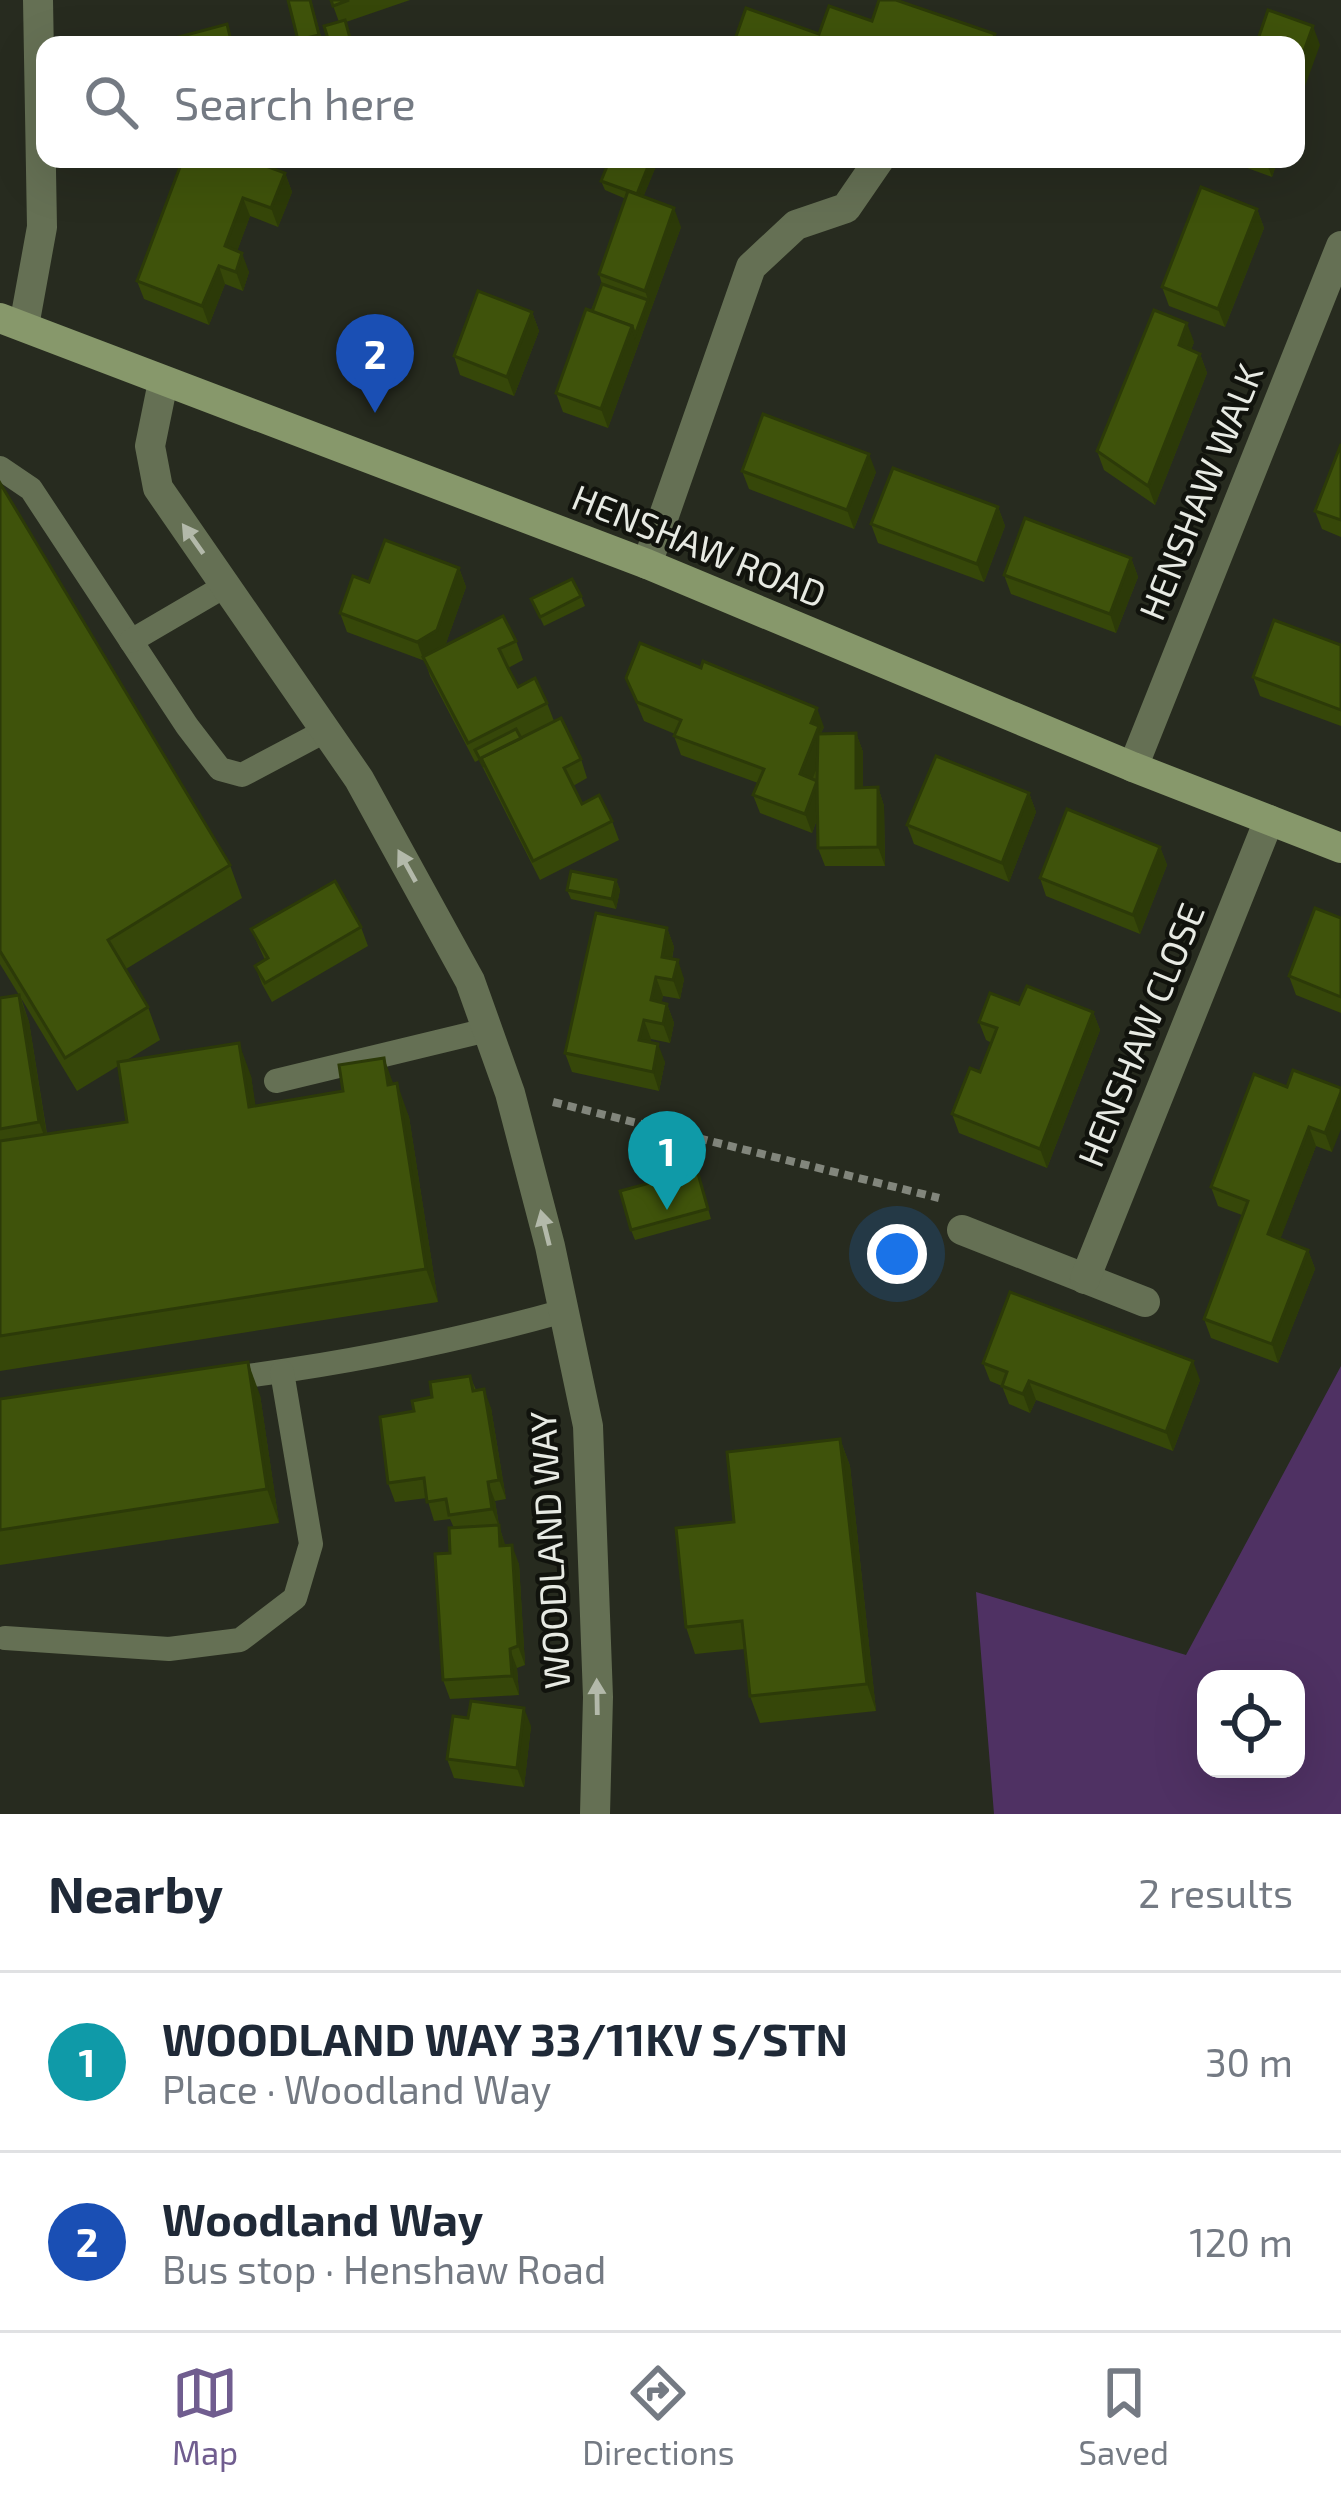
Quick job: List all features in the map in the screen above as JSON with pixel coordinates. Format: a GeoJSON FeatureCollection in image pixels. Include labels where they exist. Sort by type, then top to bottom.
{"type":"FeatureCollection","features":[{"type":"Feature","properties":{"kind":"street"},"geometry":{"type":"LineString","coordinates":[[43,2],[43,36]]}},
{"type":"Feature","properties":{"kind":"street"},"geometry":{"type":"LineString","coordinates":[[12,322],[42,227],[42,168]]}},
{"type":"Feature","properties":{"kind":"street"},"geometry":{"type":"LineString","coordinates":[[647,564],[751,267],[796,225],[846,208],[874,168]]}},
{"type":"Feature","properties":{"kind":"street","name":"HENSHAW WALK"},"geometry":{"type":"LineString","coordinates":[[1132,767],[1341,246]]}},
{"type":"Feature","properties":{"kind":"street","name":"HENSHAW ROAD"},"geometry":{"type":"LineString","coordinates":[[12,322],[647,564],[1132,767],[1341,848]]}},
{"type":"Feature","properties":{"kind":"street","name":"WOODLAND WAY"},"geometry":{"type":"LineString","coordinates":[[164,382],[149,446],[158,488],[359,779],[470,982],[510,1093],[588,1426],[598,1697],[595,1814]]}},
{"type":"Feature","properties":{"kind":"street","name":"HENSHAW CLOSE"},"geometry":{"type":"LineString","coordinates":[[1085,1279],[1269,820]]}},
{"type":"Feature","properties":{"kind":"street"},"geometry":{"type":"LineString","coordinates":[[962,1230],[1145,1302]]}},
{"type":"Feature","properties":{"kind":"lane"},"geometry":{"type":"LineString","coordinates":[[0,468],[32,489],[220,769],[242,775],[326,731]]}},
{"type":"Feature","properties":{"kind":"lane"},"geometry":{"type":"LineString","coordinates":[[131,641],[225,586]]}},
{"type":"Feature","properties":{"kind":"lane"},"geometry":{"type":"LineString","coordinates":[[276,1082],[487,1030]]}},
{"type":"Feature","properties":{"kind":"lane"},"geometry":{"type":"LineString","coordinates":[[188,1383],[282,1372],[493,1331],[564,1311]]}},
{"type":"Feature","properties":{"kind":"lane"},"geometry":{"type":"LineString","coordinates":[[4,1638],[169,1649],[240,1640],[295,1598],[311,1544],[282,1372]]}},
{"type":"Feature","properties":{"kind":"path"},"geometry":{"type":"LineString","coordinates":[[510,1093],[938,1196],[962,1230]]}},
{"type":"Feature","properties":{"kind":"shaded area"},"geometry":{"type":"Polygon","coordinates":[[[1341,1366],[1341,1814],[994,1814],[976,1592],[1186,1655],[1341,1366]]]}},
{"type":"Feature","properties":{"kind":"building"},"geometry":{"type":"Polygon","coordinates":[[[288,0],[310,0],[319,35],[297,36],[288,0]]]}},
{"type":"Feature","properties":{"kind":"building"},"geometry":{"type":"Polygon","coordinates":[[[879,0],[896,0],[995,34],[736,36],[746,8],[819,34],[829,6],[872,21],[879,0]]]}},
{"type":"Feature","properties":{"kind":"building"},"geometry":{"type":"Polygon","coordinates":[[[1268,10],[1313,26],[1305,48],[1305,36],[1259,36],[1268,10]]]}},
{"type":"Feature","properties":{"kind":"building"},"geometry":{"type":"Polygon","coordinates":[[[345,20],[349,36],[327,36],[324,26],[345,20]]]}},
{"type":"Feature","properties":{"kind":"building"},"geometry":{"type":"Polygon","coordinates":[[[227,24],[230,36],[182,36],[227,24]]]}},
{"type":"Feature","properties":{"kind":"building"},"geometry":{"type":"Polygon","coordinates":[[[180,168],[271,168],[285,173],[271,208],[243,198],[225,246],[242,253],[236,272],[219,266],[202,306],[137,281],[180,168]]]}},
{"type":"Feature","properties":{"kind":"building"},"geometry":{"type":"Polygon","coordinates":[[[606,168],[647,168],[637,194],[601,181],[606,168]]]}},
{"type":"Feature","properties":{"kind":"building"},"geometry":{"type":"Polygon","coordinates":[[[1201,187],[1257,209],[1218,309],[1162,287],[1201,187]]]}},
{"type":"Feature","properties":{"kind":"building"},"geometry":{"type":"Polygon","coordinates":[[[628,191],[674,208],[645,291],[599,274],[628,191]]]}},
{"type":"Feature","properties":{"kind":"building"},"geometry":{"type":"Polygon","coordinates":[[[602,284],[648,300],[635,335],[632,326],[592,312],[602,284]]]}},
{"type":"Feature","properties":{"kind":"building"},"geometry":{"type":"Polygon","coordinates":[[[478,291],[532,312],[507,377],[454,356],[478,291]]]}},
{"type":"Feature","properties":{"kind":"building"},"geometry":{"type":"Polygon","coordinates":[[[586,309],[632,326],[601,409],[556,393],[586,309]]]}},
{"type":"Feature","properties":{"kind":"building"},"geometry":{"type":"Polygon","coordinates":[[[1154,310],[1187,323],[1179,345],[1200,354],[1148,486],[1097,451],[1154,310]]]}},
{"type":"Feature","properties":{"kind":"building"},"geometry":{"type":"Polygon","coordinates":[[[763,414],[869,454],[847,510],[742,471],[763,414]]]}},
{"type":"Feature","properties":{"kind":"building"},"geometry":{"type":"Polygon","coordinates":[[[1341,444],[1341,520],[1315,511],[1341,444]]]}},
{"type":"Feature","properties":{"kind":"building"},"geometry":{"type":"Polygon","coordinates":[[[893,468],[998,507],[977,564],[871,524],[893,468]]]}},
{"type":"Feature","properties":{"kind":"building"},"geometry":{"type":"Polygon","coordinates":[[[0,483],[230,865],[108,940],[148,1007],[65,1058],[0,951],[0,483]]]}},
{"type":"Feature","properties":{"kind":"building"},"geometry":{"type":"Polygon","coordinates":[[[1025,518],[1131,558],[1110,614],[1004,575],[1025,518]]]}},
{"type":"Feature","properties":{"kind":"building"},"geometry":{"type":"Polygon","coordinates":[[[385,540],[459,568],[437,630],[417,642],[340,613],[353,576],[369,582],[385,540]]]}},
{"type":"Feature","properties":{"kind":"building"},"geometry":{"type":"Polygon","coordinates":[[[572,579],[581,596],[540,617],[531,599],[572,579]]]}},
{"type":"Feature","properties":{"kind":"building"},"geometry":{"type":"Polygon","coordinates":[[[503,616],[516,641],[499,649],[509,670],[518,687],[535,678],[547,703],[468,743],[423,657],[503,616]]]}},
{"type":"Feature","properties":{"kind":"building"},"geometry":{"type":"Polygon","coordinates":[[[1274,620],[1341,645],[1341,710],[1253,677],[1274,620]]]}},
{"type":"Feature","properties":{"kind":"building"},"geometry":{"type":"Polygon","coordinates":[[[640,643],[701,668],[703,661],[817,708],[811,723],[819,726],[800,774],[817,781],[805,814],[753,795],[764,769],[674,736],[681,720],[637,702],[626,678],[640,643]]]}},
{"type":"Feature","properties":{"kind":"building"},"geometry":{"type":"Polygon","coordinates":[[[561,718],[581,759],[564,768],[582,804],[599,795],[612,821],[533,861],[481,758],[561,718]]]}},
{"type":"Feature","properties":{"kind":"building"},"geometry":{"type":"Polygon","coordinates":[[[516,729],[521,738],[481,758],[484,767],[475,750],[516,729]]]}},
{"type":"Feature","properties":{"kind":"building"},"geometry":{"type":"Polygon","coordinates":[[[856,733],[856,788],[878,787],[878,847],[818,848],[818,734],[856,733]]]}},
{"type":"Feature","properties":{"kind":"building"},"geometry":{"type":"Polygon","coordinates":[[[936,756],[1029,793],[1002,863],[907,825],[936,756]]]}},
{"type":"Feature","properties":{"kind":"building"},"geometry":{"type":"Polygon","coordinates":[[[1067,809],[1160,847],[1133,915],[1040,878],[1067,809]]]}},
{"type":"Feature","properties":{"kind":"building"},"geometry":{"type":"Polygon","coordinates":[[[571,871],[616,880],[612,899],[567,890],[571,871]]]}},
{"type":"Feature","properties":{"kind":"building"},"geometry":{"type":"Polygon","coordinates":[[[335,881],[361,927],[265,983],[255,966],[268,958],[251,929],[335,881]]]}},
{"type":"Feature","properties":{"kind":"building"},"geometry":{"type":"Polygon","coordinates":[[[1315,908],[1341,918],[1341,997],[1289,976],[1315,908]]]}},
{"type":"Feature","properties":{"kind":"building"},"geometry":{"type":"Polygon","coordinates":[[[596,913],[667,928],[662,957],[678,960],[673,980],[656,977],[651,1000],[667,1004],[663,1024],[644,1020],[639,1040],[658,1044],[653,1072],[565,1053],[596,913]]]}},
{"type":"Feature","properties":{"kind":"building"},"geometry":{"type":"Polygon","coordinates":[[[1027,986],[1093,1012],[1040,1149],[952,1114],[970,1068],[980,1072],[997,1028],[979,1022],[990,993],[1019,1004],[1027,986]]]}},
{"type":"Feature","properties":{"kind":"building"},"geometry":{"type":"Polygon","coordinates":[[[19,995],[39,1122],[0,1129],[0,998],[19,995]]]}},
{"type":"Feature","properties":{"kind":"building"},"geometry":{"type":"Polygon","coordinates":[[[239,1043],[249,1107],[343,1091],[339,1065],[384,1058],[388,1085],[397,1083],[426,1269],[0,1336],[0,1141],[127,1122],[118,1062],[239,1043]]]}},
{"type":"Feature","properties":{"kind":"building"},"geometry":{"type":"Polygon","coordinates":[[[1293,1070],[1341,1088],[1341,1092],[1325,1133],[1309,1127],[1268,1234],[1308,1250],[1272,1344],[1204,1319],[1248,1201],[1211,1187],[1254,1074],[1287,1087],[1293,1070]]]}},
{"type":"Feature","properties":{"kind":"building"},"geometry":{"type":"Polygon","coordinates":[[[697,1170],[708,1209],[631,1230],[620,1191],[697,1170]]]}},
{"type":"Feature","properties":{"kind":"building"},"geometry":{"type":"Polygon","coordinates":[[[1010,1292],[1193,1361],[1166,1432],[1029,1381],[1023,1394],[1002,1386],[1007,1372],[983,1363],[1010,1292]]]}},
{"type":"Feature","properties":{"kind":"building"},"geometry":{"type":"Polygon","coordinates":[[[248,1362],[267,1489],[0,1530],[0,1399],[248,1362]]]}},
{"type":"Feature","properties":{"kind":"building"},"geometry":{"type":"Polygon","coordinates":[[[470,1376],[473,1391],[484,1389],[499,1480],[488,1482],[492,1509],[449,1515],[446,1499],[427,1502],[424,1478],[388,1483],[380,1417],[414,1411],[412,1401],[432,1397],[430,1382],[470,1376]]]}},
{"type":"Feature","properties":{"kind":"building"},"geometry":{"type":"Polygon","coordinates":[[[840,1439],[867,1684],[750,1696],[742,1621],[686,1627],[676,1528],[734,1522],[727,1452],[840,1439]]]}},
{"type":"Feature","properties":{"kind":"building"},"geometry":{"type":"Polygon","coordinates":[[[499,1525],[500,1546],[512,1545],[518,1646],[510,1649],[512,1676],[443,1680],[435,1554],[450,1553],[449,1528],[499,1525]]]}},
{"type":"Feature","properties":{"kind":"building"},"geometry":{"type":"Polygon","coordinates":[[[471,1701],[524,1708],[517,1768],[447,1759],[453,1716],[468,1718],[471,1701]]]}},
{"type":"Feature","properties":{"kind":"place","name":"Woodland Way"},"geometry":{"type":"Point","coordinates":[375,413]}},
{"type":"Feature","properties":{"kind":"place","name":"WOODLAND WAY 33/11KV S/STN"},"geometry":{"type":"Point","coordinates":[667,1210]}}]}
